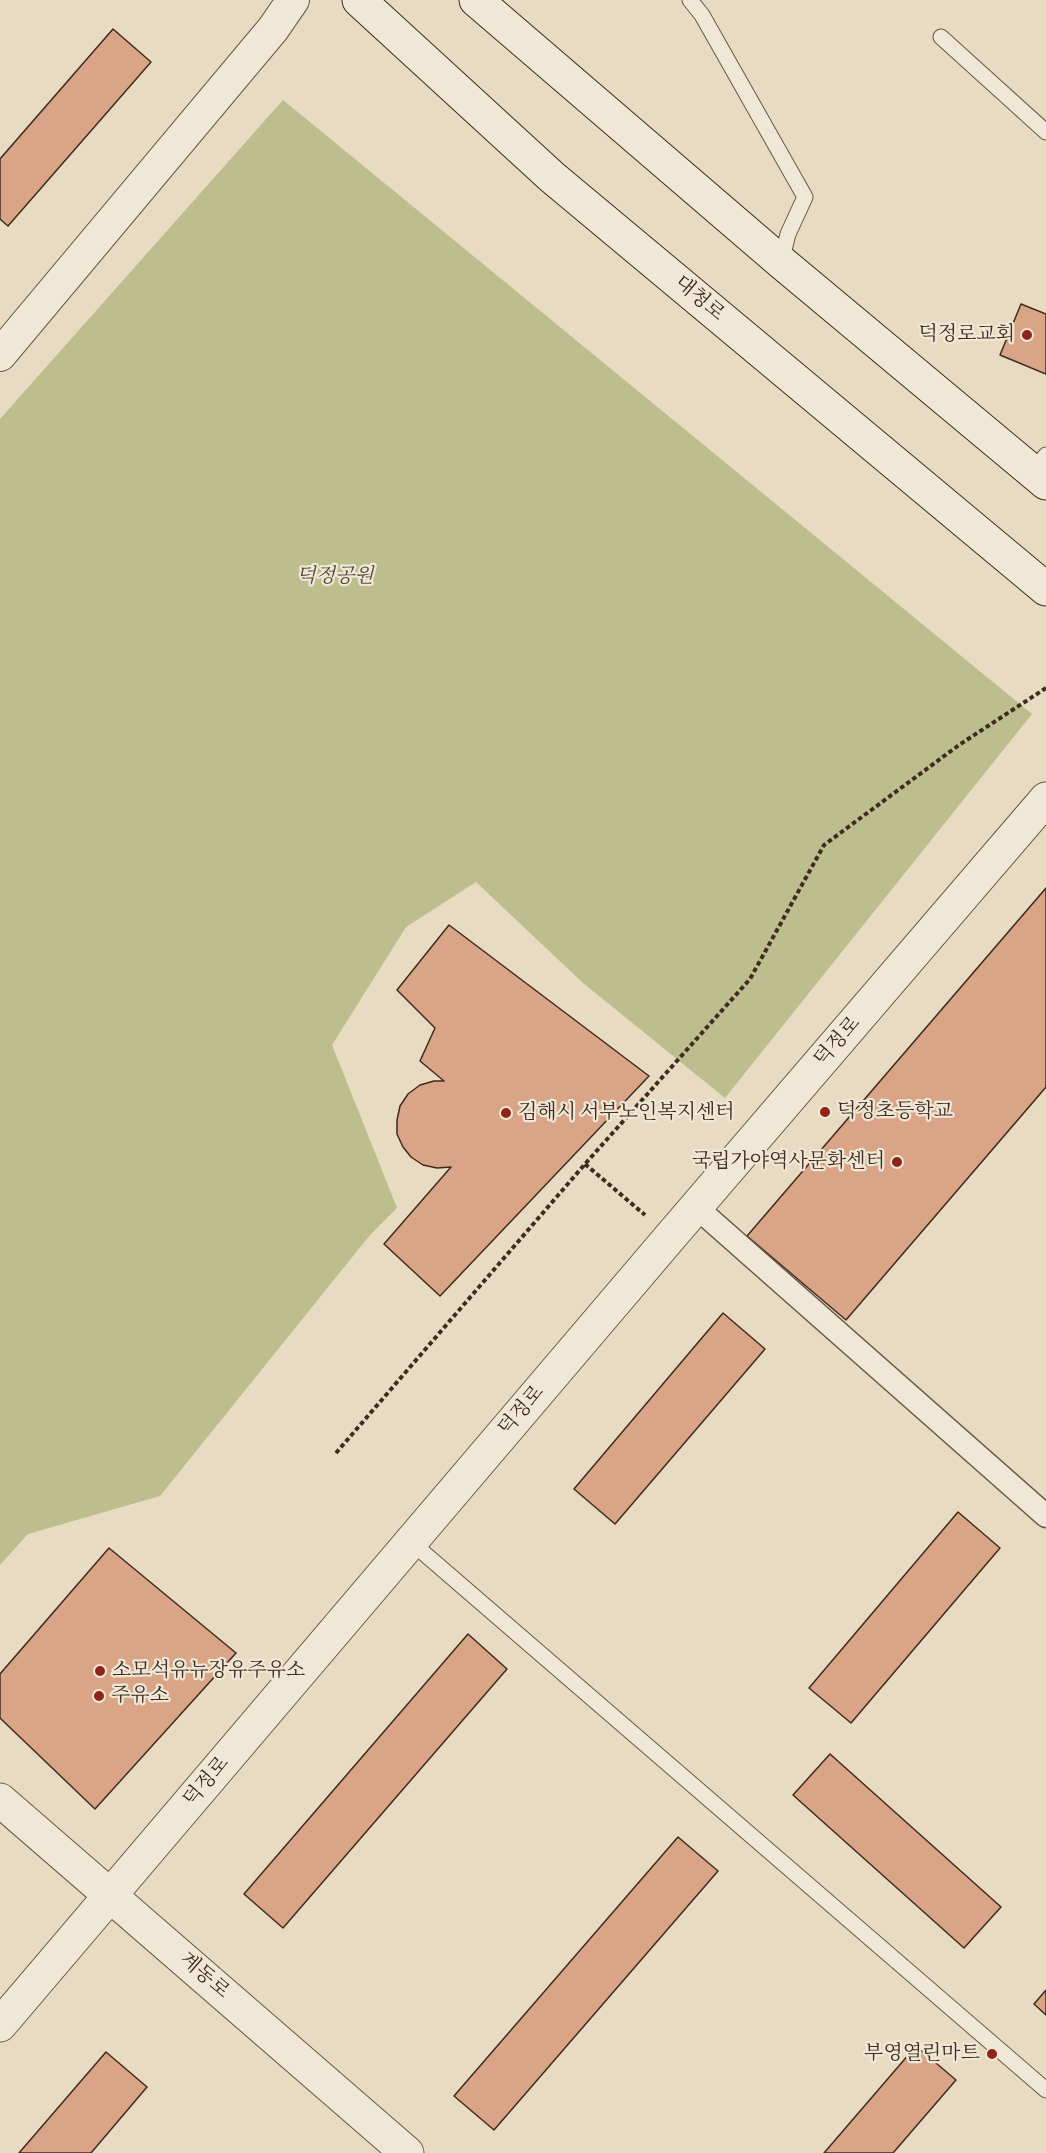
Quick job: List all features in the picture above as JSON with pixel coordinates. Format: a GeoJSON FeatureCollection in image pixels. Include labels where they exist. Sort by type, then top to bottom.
{"type":"FeatureCollection","features":[{"type":"Feature","properties":{"kind":"street"},"geometry":{"type":"LineString","coordinates":[[0,355],[273,29],[292,0]]}},
{"type":"Feature","properties":{"kind":"street","name":"대청로"},"geometry":{"type":"LineString","coordinates":[[359,0],[552,177],[1046,589]]}},
{"type":"Feature","properties":{"kind":"street"},"geometry":{"type":"LineString","coordinates":[[476,0],[781,262],[1041,470]]}},
{"type":"Feature","properties":{"kind":"street","name":"덕정로"},"geometry":{"type":"LineString","coordinates":[[0,2025],[1046,799]]}},
{"type":"Feature","properties":{"kind":"street"},"geometry":{"type":"LineString","coordinates":[[696,1207],[1046,1516]]}},
{"type":"Feature","properties":{"kind":"street","name":"계동로"},"geometry":{"type":"LineString","coordinates":[[0,1800],[407,2153]]}},
{"type":"Feature","properties":{"kind":"lane"},"geometry":{"type":"LineString","coordinates":[[690,0],[702,15],[805,196],[788,234],[781,262]]}},
{"type":"Feature","properties":{"kind":"lane"},"geometry":{"type":"LineString","coordinates":[[941,37],[1046,132]]}},
{"type":"Feature","properties":{"kind":"lane"},"geometry":{"type":"LineString","coordinates":[[411,1542],[1046,2090]]}},
{"type":"Feature","properties":{"kind":"path"},"geometry":{"type":"LineString","coordinates":[[336,1452],[585,1164],[750,979],[824,845],[958,745],[1046,688]]}},
{"type":"Feature","properties":{"kind":"path"},"geometry":{"type":"LineString","coordinates":[[585,1164],[671,1236]]}},
{"type":"Feature","properties":{"kind":"green space","name":"덕정공원"},"geometry":{"type":"Polygon","coordinates":[[[283,100],[1032,714],[725,1098],[583,983],[476,882],[406,927],[332,1045],[397,1208],[370,1235],[160,1496],[28,1534],[0,1565],[0,419],[283,100]]]}},
{"type":"Feature","properties":{"kind":"building"},"geometry":{"type":"Polygon","coordinates":[[[113,29],[151,62],[8,226],[0,219],[0,159],[113,29]]]}},
{"type":"Feature","properties":{"kind":"building","name":"덕정로교회"},"geometry":{"type":"Polygon","coordinates":[[[1021,304],[1046,314],[1046,374],[1000,355],[1021,304]]]}},
{"type":"Feature","properties":{"kind":"building","name":"국립가야역사문화센터"},"geometry":{"type":"Polygon","coordinates":[[[1046,888],[1046,1087],[846,1320],[747,1236],[1046,888]]]}},
{"type":"Feature","properties":{"kind":"building","name":"김해시 서부노인복지센터"},"geometry":{"type":"Polygon","coordinates":[[[449,925],[649,1076],[440,1296],[384,1244],[451,1167],[437,1168],[423,1165],[411,1157],[397,1134],[400,1106],[408,1094],[420,1085],[444,1081],[420,1061],[435,1028],[397,990],[449,925]]]}},
{"type":"Feature","properties":{"kind":"building"},"geometry":{"type":"Polygon","coordinates":[[[723,1313],[765,1349],[615,1524],[574,1489],[723,1313]]]}},
{"type":"Feature","properties":{"kind":"building"},"geometry":{"type":"Polygon","coordinates":[[[958,1512],[1000,1548],[851,1723],[809,1688],[958,1512]]]}},
{"type":"Feature","properties":{"kind":"building","name":"주유소"},"geometry":{"type":"Polygon","coordinates":[[[109,1548],[236,1653],[95,1809],[0,1718],[0,1674],[109,1548]]]}},
{"type":"Feature","properties":{"kind":"building"},"geometry":{"type":"Polygon","coordinates":[[[468,1634],[507,1669],[283,1928],[244,1894],[468,1634]]]}},
{"type":"Feature","properties":{"kind":"building"},"geometry":{"type":"Polygon","coordinates":[[[830,1754],[1001,1907],[964,1948],[793,1795],[830,1754]]]}},
{"type":"Feature","properties":{"kind":"building"},"geometry":{"type":"Polygon","coordinates":[[[678,1837],[718,1871],[494,2130],[454,2096],[678,1837]]]}},
{"type":"Feature","properties":{"kind":"building"},"geometry":{"type":"Polygon","coordinates":[[[1046,1990],[1046,2015],[1034,2004],[1046,1990]]]}},
{"type":"Feature","properties":{"kind":"building"},"geometry":{"type":"Polygon","coordinates":[[[916,2046],[956,2080],[893,2153],[824,2153],[916,2046]]]}},
{"type":"Feature","properties":{"kind":"building"},"geometry":{"type":"Polygon","coordinates":[[[106,2052],[147,2087],[91,2153],[19,2153],[106,2052]]]}},
{"type":"Feature","properties":{"kind":"place","name":"덕정로교회"},"geometry":{"type":"Point","coordinates":[1027,335]}},
{"type":"Feature","properties":{"kind":"place","name":"덕정초등학교"},"geometry":{"type":"Point","coordinates":[825,1112]}},
{"type":"Feature","properties":{"kind":"place","name":"김해시 서부노인복지센터"},"geometry":{"type":"Point","coordinates":[506,1113]}},
{"type":"Feature","properties":{"kind":"place","name":"국립가야역사문화센터"},"geometry":{"type":"Point","coordinates":[897,1162]}},
{"type":"Feature","properties":{"kind":"place","name":"소모석유뉴장유주유소"},"geometry":{"type":"Point","coordinates":[100,1671]}},
{"type":"Feature","properties":{"kind":"place","name":"주유소"},"geometry":{"type":"Point","coordinates":[99,1696]}},
{"type":"Feature","properties":{"kind":"place","name":"부영열린마트"},"geometry":{"type":"Point","coordinates":[992,2054]}}]}
